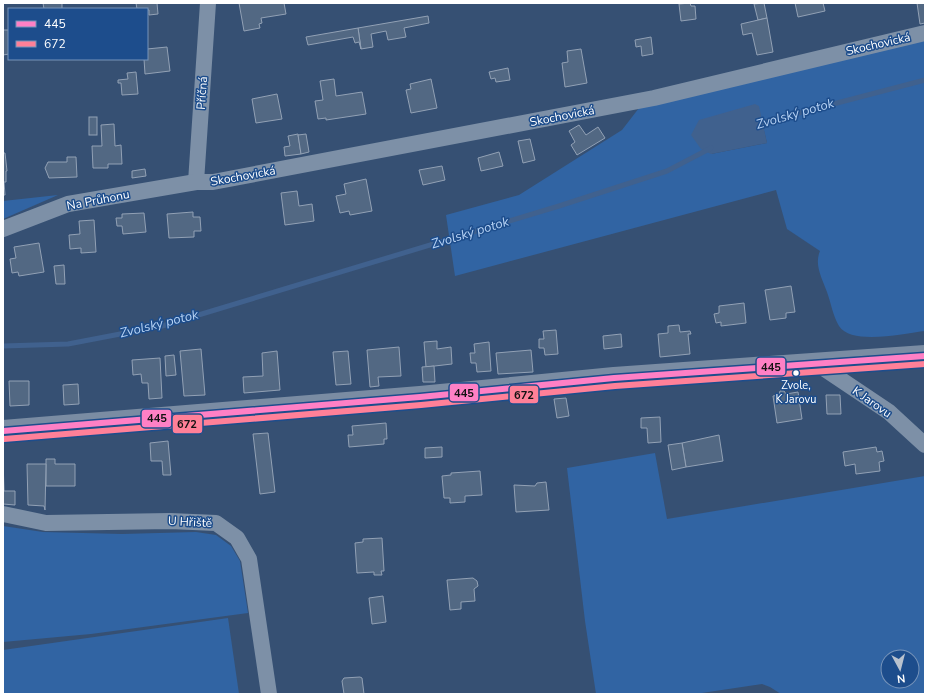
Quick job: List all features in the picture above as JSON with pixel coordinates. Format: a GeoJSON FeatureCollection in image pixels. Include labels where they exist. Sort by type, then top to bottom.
{"type":"FeatureCollection","features":[{"type":"Feature","properties":{"kind":"street","name":"Příčná"},"geometry":{"type":"LineString","coordinates":[[196,182],[208,3]]}},
{"type":"Feature","properties":{"kind":"street","name":"Skochovická"},"geometry":{"type":"LineString","coordinates":[[196,182],[213,182],[654,98],[925,34]]}},
{"type":"Feature","properties":{"kind":"street","name":"Na Průhonu"},"geometry":{"type":"LineString","coordinates":[[3,230],[68,204],[196,182]]}},
{"type":"Feature","properties":{"kind":"street"},"geometry":{"type":"LineString","coordinates":[[3,431],[412,398],[614,378],[925,356]]}},
{"type":"Feature","properties":{"kind":"street","name":"K Jarovu"},"geometry":{"type":"LineString","coordinates":[[816,363],[889,412],[925,445]]}},
{"type":"Feature","properties":{"kind":"street","name":"U Hřiště"},"geometry":{"type":"LineString","coordinates":[[3,514],[46,523],[170,521],[216,523],[237,538],[249,559],[269,694]]}},
{"type":"Feature","properties":{"kind":"shaded area"},"geometry":{"type":"Polygon","coordinates":[[[925,39],[925,331],[892,336],[867,337],[855,336],[846,332],[839,326],[819,272],[818,256],[820,251],[787,229],[776,190],[455,276],[446,215],[519,195],[622,130],[639,108],[925,39]],[[761,118],[711,154],[767,143],[761,118]]]}},
{"type":"Feature","properties":{"kind":"shaded area"},"geometry":{"type":"Polygon","coordinates":[[[755,104],[759,106],[767,143],[711,154],[701,149],[691,135],[699,120],[755,104]]]}},
{"type":"Feature","properties":{"kind":"shaded area"},"geometry":{"type":"Polygon","coordinates":[[[58,195],[3,219],[3,201],[58,195]]]}},
{"type":"Feature","properties":{"kind":"shaded area"},"geometry":{"type":"Polygon","coordinates":[[[655,453],[667,519],[925,476],[925,694],[781,694],[762,684],[695,694],[596,694],[585,621],[567,468],[655,453]]]}},
{"type":"Feature","properties":{"kind":"shaded area"},"geometry":{"type":"Polygon","coordinates":[[[3,526],[43,532],[122,534],[196,532],[216,535],[231,546],[240,561],[248,613],[91,634],[3,642],[3,526]]]}},
{"type":"Feature","properties":{"kind":"shaded area"},"geometry":{"type":"Polygon","coordinates":[[[228,618],[239,694],[3,694],[3,650],[228,618]]]}},
{"type":"Feature","properties":{"kind":"building"},"geometry":{"type":"Polygon","coordinates":[[[43,3],[62,3],[62,8],[44,8],[43,3]]]}},
{"type":"Feature","properties":{"kind":"building"},"geometry":{"type":"Polygon","coordinates":[[[136,3],[157,3],[158,14],[149,15],[148,8],[137,8],[136,3]]]}},
{"type":"Feature","properties":{"kind":"building"},"geometry":{"type":"Polygon","coordinates":[[[239,3],[284,3],[286,14],[261,18],[262,23],[259,24],[260,28],[244,31],[239,3]]]}},
{"type":"Feature","properties":{"kind":"building"},"geometry":{"type":"Polygon","coordinates":[[[690,3],[691,6],[695,6],[696,19],[681,21],[679,4],[690,3]]]}},
{"type":"Feature","properties":{"kind":"building"},"geometry":{"type":"Polygon","coordinates":[[[764,3],[767,18],[758,20],[754,4],[764,3]]]}},
{"type":"Feature","properties":{"kind":"building"},"geometry":{"type":"Polygon","coordinates":[[[795,3],[823,3],[825,11],[798,17],[795,3]]]}},
{"type":"Feature","properties":{"kind":"building"},"geometry":{"type":"Polygon","coordinates":[[[917,3],[925,3],[925,23],[920,24],[917,3]]]}},
{"type":"Feature","properties":{"kind":"building"},"geometry":{"type":"Polygon","coordinates":[[[428,16],[429,23],[404,28],[406,37],[388,40],[386,31],[371,34],[373,47],[361,49],[358,28],[428,16]]]}},
{"type":"Feature","properties":{"kind":"building"},"geometry":{"type":"Polygon","coordinates":[[[767,18],[773,52],[757,55],[752,33],[743,35],[741,24],[767,18]]]}},
{"type":"Feature","properties":{"kind":"building"},"geometry":{"type":"Polygon","coordinates":[[[358,28],[361,49],[359,42],[355,43],[353,37],[308,45],[306,37],[358,28]]]}},
{"type":"Feature","properties":{"kind":"building"},"geometry":{"type":"Polygon","coordinates":[[[3,30],[8,30],[8,54],[3,55],[3,30]]]}},
{"type":"Feature","properties":{"kind":"building"},"geometry":{"type":"Polygon","coordinates":[[[651,37],[653,54],[642,56],[641,46],[636,47],[635,40],[651,37]]]}},
{"type":"Feature","properties":{"kind":"building"},"geometry":{"type":"Polygon","coordinates":[[[167,47],[170,71],[145,74],[144,60],[148,60],[148,49],[167,47]]]}},
{"type":"Feature","properties":{"kind":"building"},"geometry":{"type":"Polygon","coordinates":[[[581,49],[587,83],[565,87],[562,63],[568,62],[567,51],[581,49]]]}},
{"type":"Feature","properties":{"kind":"building"},"geometry":{"type":"Polygon","coordinates":[[[508,68],[510,80],[496,82],[495,78],[491,79],[489,72],[508,68]]]}},
{"type":"Feature","properties":{"kind":"building"},"geometry":{"type":"Polygon","coordinates":[[[136,72],[138,94],[122,95],[121,83],[118,83],[118,80],[128,79],[127,73],[136,72]]]}},
{"type":"Feature","properties":{"kind":"building"},"geometry":{"type":"Polygon","coordinates":[[[334,79],[336,96],[362,92],[366,114],[326,120],[326,118],[318,119],[315,101],[323,100],[320,81],[334,79]]]}},
{"type":"Feature","properties":{"kind":"building"},"geometry":{"type":"Polygon","coordinates":[[[431,79],[437,108],[411,113],[406,90],[411,89],[410,84],[431,79]]]}},
{"type":"Feature","properties":{"kind":"building"},"geometry":{"type":"Polygon","coordinates":[[[277,94],[282,119],[256,123],[252,99],[277,94]]]}},
{"type":"Feature","properties":{"kind":"building"},"geometry":{"type":"Polygon","coordinates":[[[89,117],[97,117],[97,135],[89,135],[89,117]]]}},
{"type":"Feature","properties":{"kind":"building"},"geometry":{"type":"Polygon","coordinates":[[[114,124],[115,146],[121,145],[122,164],[108,164],[108,168],[93,168],[92,146],[102,146],[101,125],[114,124]]]}},
{"type":"Feature","properties":{"kind":"building"},"geometry":{"type":"Polygon","coordinates":[[[579,125],[586,135],[598,127],[605,138],[577,155],[571,145],[575,142],[569,131],[579,125]]]}},
{"type":"Feature","properties":{"kind":"building"},"geometry":{"type":"Polygon","coordinates":[[[298,134],[301,154],[285,156],[284,147],[290,146],[288,136],[298,134]]]}},
{"type":"Feature","properties":{"kind":"building"},"geometry":{"type":"Polygon","coordinates":[[[306,134],[309,152],[301,154],[298,135],[306,134]]]}},
{"type":"Feature","properties":{"kind":"building"},"geometry":{"type":"Polygon","coordinates":[[[530,139],[535,160],[523,163],[518,141],[530,139]]]}},
{"type":"Feature","properties":{"kind":"building"},"geometry":{"type":"Polygon","coordinates":[[[499,152],[503,166],[481,171],[478,158],[499,152]]]}},
{"type":"Feature","properties":{"kind":"building"},"geometry":{"type":"Polygon","coordinates":[[[3,153],[5,153],[7,171],[6,182],[4,182],[5,195],[3,195],[3,153]]]}},
{"type":"Feature","properties":{"kind":"building"},"geometry":{"type":"Polygon","coordinates":[[[67,157],[76,157],[77,177],[49,178],[45,168],[48,162],[67,162],[67,157]]]}},
{"type":"Feature","properties":{"kind":"building"},"geometry":{"type":"Polygon","coordinates":[[[442,166],[445,180],[423,185],[419,170],[442,166]]]}},
{"type":"Feature","properties":{"kind":"building"},"geometry":{"type":"Polygon","coordinates":[[[145,169],[146,176],[132,178],[132,171],[145,169]]]}},
{"type":"Feature","properties":{"kind":"building"},"geometry":{"type":"Polygon","coordinates":[[[366,179],[372,211],[350,215],[349,211],[340,213],[336,196],[346,194],[344,184],[366,179]]]}},
{"type":"Feature","properties":{"kind":"building"},"geometry":{"type":"Polygon","coordinates":[[[297,191],[299,206],[312,204],[314,221],[285,225],[281,193],[297,191]]]}},
{"type":"Feature","properties":{"kind":"building"},"geometry":{"type":"Polygon","coordinates":[[[193,212],[193,217],[200,217],[201,231],[194,231],[194,237],[169,238],[167,214],[193,212]]]}},
{"type":"Feature","properties":{"kind":"building"},"geometry":{"type":"Polygon","coordinates":[[[144,213],[146,232],[123,234],[122,226],[117,226],[116,218],[122,218],[122,214],[144,213]]]}},
{"type":"Feature","properties":{"kind":"building"},"geometry":{"type":"Polygon","coordinates":[[[94,220],[96,252],[81,253],[81,248],[70,249],[69,235],[80,234],[79,221],[94,220]]]}},
{"type":"Feature","properties":{"kind":"building"},"geometry":{"type":"Polygon","coordinates":[[[39,243],[44,272],[19,276],[18,272],[12,273],[10,259],[16,258],[14,247],[39,243]]]}},
{"type":"Feature","properties":{"kind":"building"},"geometry":{"type":"Polygon","coordinates":[[[64,265],[65,284],[56,284],[54,266],[64,265]]]}},
{"type":"Feature","properties":{"kind":"building"},"geometry":{"type":"Polygon","coordinates":[[[791,286],[795,312],[786,313],[786,318],[770,320],[765,290],[791,286]]]}},
{"type":"Feature","properties":{"kind":"building"},"geometry":{"type":"Polygon","coordinates":[[[744,303],[746,323],[721,326],[721,322],[716,323],[714,314],[719,313],[719,306],[744,303]]]}},
{"type":"Feature","properties":{"kind":"building"},"geometry":{"type":"Polygon","coordinates":[[[679,325],[680,332],[690,331],[691,334],[688,334],[690,354],[660,357],[658,334],[668,333],[668,326],[679,325]]]}},
{"type":"Feature","properties":{"kind":"building"},"geometry":{"type":"Polygon","coordinates":[[[556,330],[558,354],[545,355],[544,348],[539,348],[539,339],[544,339],[543,331],[556,330]]]}},
{"type":"Feature","properties":{"kind":"building"},"geometry":{"type":"Polygon","coordinates":[[[621,334],[622,347],[604,349],[603,336],[621,334]]]}},
{"type":"Feature","properties":{"kind":"building"},"geometry":{"type":"Polygon","coordinates":[[[437,341],[437,349],[451,347],[452,364],[426,367],[424,342],[437,341]]]}},
{"type":"Feature","properties":{"kind":"building"},"geometry":{"type":"Polygon","coordinates":[[[489,342],[491,371],[477,372],[476,363],[471,363],[470,353],[475,353],[474,344],[489,342]]]}},
{"type":"Feature","properties":{"kind":"building"},"geometry":{"type":"Polygon","coordinates":[[[399,347],[401,376],[378,377],[379,386],[370,387],[367,350],[399,347]]]}},
{"type":"Feature","properties":{"kind":"building"},"geometry":{"type":"Polygon","coordinates":[[[201,349],[205,395],[184,396],[180,351],[201,349]]]}},
{"type":"Feature","properties":{"kind":"building"},"geometry":{"type":"Polygon","coordinates":[[[531,350],[533,372],[498,374],[496,353],[531,350]]]}},
{"type":"Feature","properties":{"kind":"building"},"geometry":{"type":"Polygon","coordinates":[[[277,351],[280,390],[244,393],[243,377],[263,376],[262,353],[277,351]]]}},
{"type":"Feature","properties":{"kind":"building"},"geometry":{"type":"Polygon","coordinates":[[[348,351],[351,384],[336,385],[333,352],[348,351]]]}},
{"type":"Feature","properties":{"kind":"building"},"geometry":{"type":"Polygon","coordinates":[[[174,355],[176,375],[166,376],[165,356],[174,355]]]}},
{"type":"Feature","properties":{"kind":"building"},"geometry":{"type":"Polygon","coordinates":[[[160,358],[162,398],[149,399],[148,383],[142,383],[141,374],[133,375],[132,360],[160,358]]]}},
{"type":"Feature","properties":{"kind":"building"},"geometry":{"type":"Polygon","coordinates":[[[434,366],[435,382],[423,382],[422,367],[434,366]]]}},
{"type":"Feature","properties":{"kind":"building"},"geometry":{"type":"Polygon","coordinates":[[[9,381],[29,381],[29,405],[10,406],[9,381]]]}},
{"type":"Feature","properties":{"kind":"building"},"geometry":{"type":"Polygon","coordinates":[[[78,384],[79,404],[64,405],[63,385],[78,384]]]}},
{"type":"Feature","properties":{"kind":"building"},"geometry":{"type":"Polygon","coordinates":[[[780,391],[784,391],[786,394],[798,392],[802,419],[777,423],[773,396],[779,395],[780,391]]]}},
{"type":"Feature","properties":{"kind":"building"},"geometry":{"type":"Polygon","coordinates":[[[826,395],[840,395],[841,414],[827,414],[826,395]]]}},
{"type":"Feature","properties":{"kind":"building"},"geometry":{"type":"Polygon","coordinates":[[[566,398],[569,416],[557,418],[554,399],[566,398]]]}},
{"type":"Feature","properties":{"kind":"building"},"geometry":{"type":"Polygon","coordinates":[[[660,417],[661,442],[648,443],[647,428],[641,428],[641,418],[660,417]]]}},
{"type":"Feature","properties":{"kind":"building"},"geometry":{"type":"Polygon","coordinates":[[[386,423],[387,439],[384,439],[384,444],[349,447],[348,435],[353,435],[352,426],[386,423]]]}},
{"type":"Feature","properties":{"kind":"building"},"geometry":{"type":"Polygon","coordinates":[[[268,433],[275,492],[260,494],[253,434],[268,433]]]}},
{"type":"Feature","properties":{"kind":"building"},"geometry":{"type":"Polygon","coordinates":[[[719,435],[723,461],[686,467],[682,443],[719,435]]]}},
{"type":"Feature","properties":{"kind":"building"},"geometry":{"type":"Polygon","coordinates":[[[168,441],[171,475],[163,475],[162,461],[151,461],[150,443],[168,441]]]}},
{"type":"Feature","properties":{"kind":"building"},"geometry":{"type":"Polygon","coordinates":[[[682,443],[686,467],[672,470],[668,445],[682,443]]]}},
{"type":"Feature","properties":{"kind":"building"},"geometry":{"type":"Polygon","coordinates":[[[442,447],[442,457],[425,458],[425,448],[442,447]]]}},
{"type":"Feature","properties":{"kind":"building"},"geometry":{"type":"Polygon","coordinates":[[[876,447],[877,452],[882,451],[884,461],[879,462],[880,471],[856,474],[855,464],[845,466],[843,452],[876,447]]]}},
{"type":"Feature","properties":{"kind":"building"},"geometry":{"type":"Polygon","coordinates":[[[3,459],[4,491],[15,491],[15,505],[3,504],[3,459]]]}},
{"type":"Feature","properties":{"kind":"building"},"geometry":{"type":"Polygon","coordinates":[[[46,459],[55,459],[55,464],[75,464],[75,486],[46,486],[46,459]]]}},
{"type":"Feature","properties":{"kind":"building"},"geometry":{"type":"Polygon","coordinates":[[[27,464],[46,464],[45,510],[44,506],[28,505],[27,464]]]}},
{"type":"Feature","properties":{"kind":"building"},"geometry":{"type":"Polygon","coordinates":[[[480,471],[482,495],[465,496],[465,502],[450,503],[450,498],[444,498],[442,476],[451,475],[451,473],[480,471]]]}},
{"type":"Feature","properties":{"kind":"building"},"geometry":{"type":"Polygon","coordinates":[[[546,482],[549,510],[516,512],[514,485],[535,486],[537,483],[546,482]]]}},
{"type":"Feature","properties":{"kind":"building"},"geometry":{"type":"Polygon","coordinates":[[[382,538],[384,571],[381,571],[382,575],[374,575],[374,572],[357,573],[355,543],[363,542],[363,539],[382,538]]]}},
{"type":"Feature","properties":{"kind":"building"},"geometry":{"type":"Polygon","coordinates":[[[473,578],[477,581],[478,586],[474,589],[475,601],[461,602],[461,609],[450,610],[447,580],[473,578]]]}},
{"type":"Feature","properties":{"kind":"building"},"geometry":{"type":"Polygon","coordinates":[[[383,596],[386,622],[372,624],[369,598],[383,596]]]}},
{"type":"Feature","properties":{"kind":"building"},"geometry":{"type":"Polygon","coordinates":[[[344,678],[362,678],[364,694],[344,694],[342,681],[344,678]]]}},
{"type":"Feature","properties":{"kind":"waterway","name":"Zvolský potok"},"geometry":{"type":"LineString","coordinates":[[757,124],[925,80]]}},
{"type":"Feature","properties":{"kind":"waterway","name":"Zvolský potok"},"geometry":{"type":"LineString","coordinates":[[3,346],[68,344],[162,326],[559,206],[667,171],[711,148]]}},
{"type":"Feature","properties":{"kind":"transit line","name":"445"},"geometry":{"type":"LineString","coordinates":[[3,431],[420,397],[614,378],[925,356]]}},
{"type":"Feature","properties":{"kind":"transit line","name":"672"},"geometry":{"type":"LineString","coordinates":[[4,439],[421,405],[615,386],[925,364]]}},
{"type":"Feature","properties":{"kind":"place","name":"Zvole, K Jarovu"},"geometry":{"type":"Point","coordinates":[796,373]}}]}
